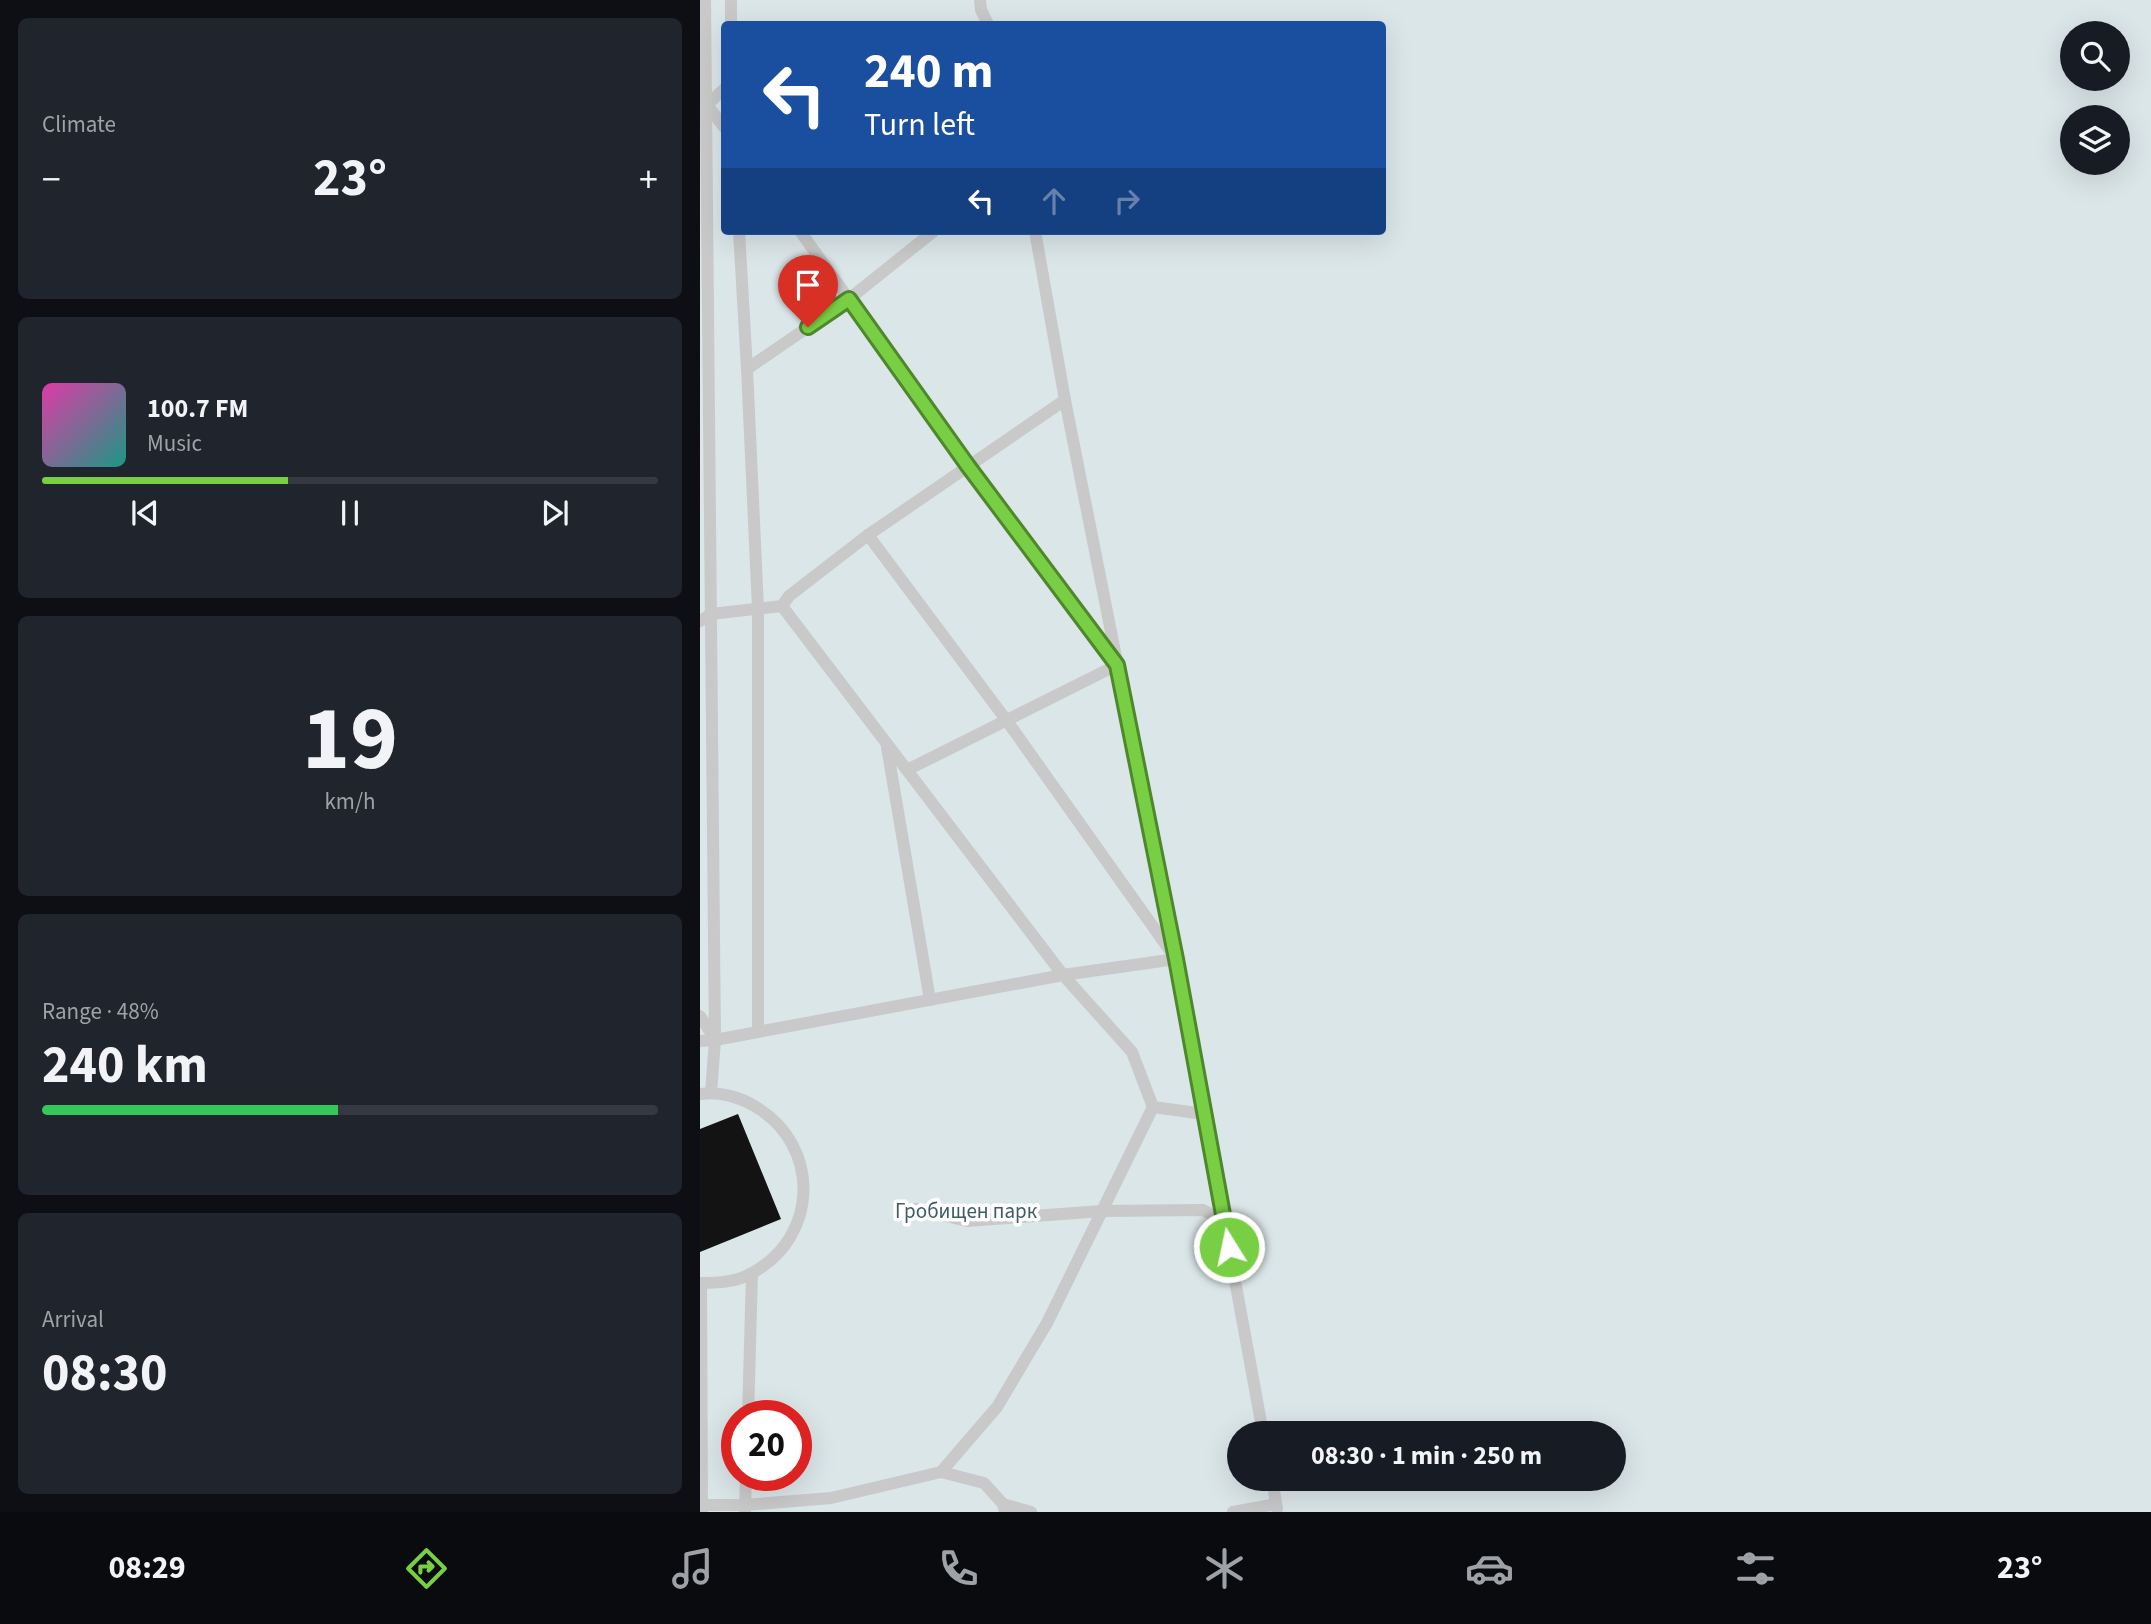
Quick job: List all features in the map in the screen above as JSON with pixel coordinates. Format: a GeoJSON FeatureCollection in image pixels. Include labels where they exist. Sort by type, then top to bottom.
{"type":"FeatureCollection","features":[{"type":"Feature","properties":{"kind":"lane"},"geometry":{"type":"LineString","coordinates":[[705,0],[703,105],[706,617],[715,1040],[705,1094],[744,1099],[773,1116],[785,1130],[801,1161],[805,1184],[798,1224],[779,1254],[752,1274],[730,1282],[701,1283],[701,1508],[745,1508],[831,1498],[941,1472],[984,1483],[1004,1508],[1031,1512]]}},
{"type":"Feature","properties":{"kind":"lane"},"geometry":{"type":"LineString","coordinates":[[731,0],[731,21]]}},
{"type":"Feature","properties":{"kind":"lane"},"geometry":{"type":"LineString","coordinates":[[980,0],[986,21]]}},
{"type":"Feature","properties":{"kind":"lane"},"geometry":{"type":"LineString","coordinates":[[703,105],[721,91]]}},
{"type":"Feature","properties":{"kind":"lane"},"geometry":{"type":"LineString","coordinates":[[703,105],[721,124]]}},
{"type":"Feature","properties":{"kind":"lane"},"geometry":{"type":"LineString","coordinates":[[738,235],[758,609],[758,1032]]}},
{"type":"Feature","properties":{"kind":"lane"},"geometry":{"type":"LineString","coordinates":[[803,235],[968,466],[1117,665]]}},
{"type":"Feature","properties":{"kind":"lane"},"geometry":{"type":"LineString","coordinates":[[747,369],[849,299],[929,235]]}},
{"type":"Feature","properties":{"kind":"lane"},"geometry":{"type":"LineString","coordinates":[[1035,235],[1176,959],[1261,1421]]}},
{"type":"Feature","properties":{"kind":"lane"},"geometry":{"type":"LineString","coordinates":[[706,617],[782,606],[789,596],[867,535],[1065,400]]}},
{"type":"Feature","properties":{"kind":"lane"},"geometry":{"type":"LineString","coordinates":[[867,535],[1007,721],[1176,959]]}},
{"type":"Feature","properties":{"kind":"lane"},"geometry":{"type":"LineString","coordinates":[[700,597],[706,617]]}},
{"type":"Feature","properties":{"kind":"lane"},"geometry":{"type":"LineString","coordinates":[[782,606],[1063,975],[1132,1052],[1153,1107],[1046,1323],[997,1406],[941,1472]]}},
{"type":"Feature","properties":{"kind":"lane"},"geometry":{"type":"LineString","coordinates":[[907,770],[1117,665]]}},
{"type":"Feature","properties":{"kind":"lane"},"geometry":{"type":"LineString","coordinates":[[887,743],[930,1000]]}},
{"type":"Feature","properties":{"kind":"lane"},"geometry":{"type":"LineString","coordinates":[[700,1041],[1063,975],[1176,959]]}},
{"type":"Feature","properties":{"kind":"lane"},"geometry":{"type":"LineString","coordinates":[[700,1016],[715,1040]]}},
{"type":"Feature","properties":{"kind":"lane"},"geometry":{"type":"LineString","coordinates":[[1153,1107],[1204,1114]]}},
{"type":"Feature","properties":{"kind":"lane"},"geometry":{"type":"LineString","coordinates":[[916,1209],[967,1221],[1102,1211],[1203,1210],[1224,1221]]}},
{"type":"Feature","properties":{"kind":"lane"},"geometry":{"type":"LineString","coordinates":[[748,1400],[752,1274]]}},
{"type":"Feature","properties":{"kind":"lane"},"geometry":{"type":"LineString","coordinates":[[1233,1512],[1277,1508]]}},
{"type":"Feature","properties":{"kind":"green space","name":"Гробищен парк"},"geometry":{"type":"Polygon","coordinates":[[[700,0],[2151,0],[2151,1512],[700,1512],[700,0]]]}},
{"type":"Feature","properties":{"kind":"building"},"geometry":{"type":"Polygon","coordinates":[[[738,1114],[781,1219],[700,1252],[700,1129],[738,1114]]]}},
{"type":"Feature","properties":{"kind":"route"},"geometry":{"type":"LineString","coordinates":[[808,327],[849,299],[968,466],[1117,665],[1176,959],[1229,1247]]}}]}
